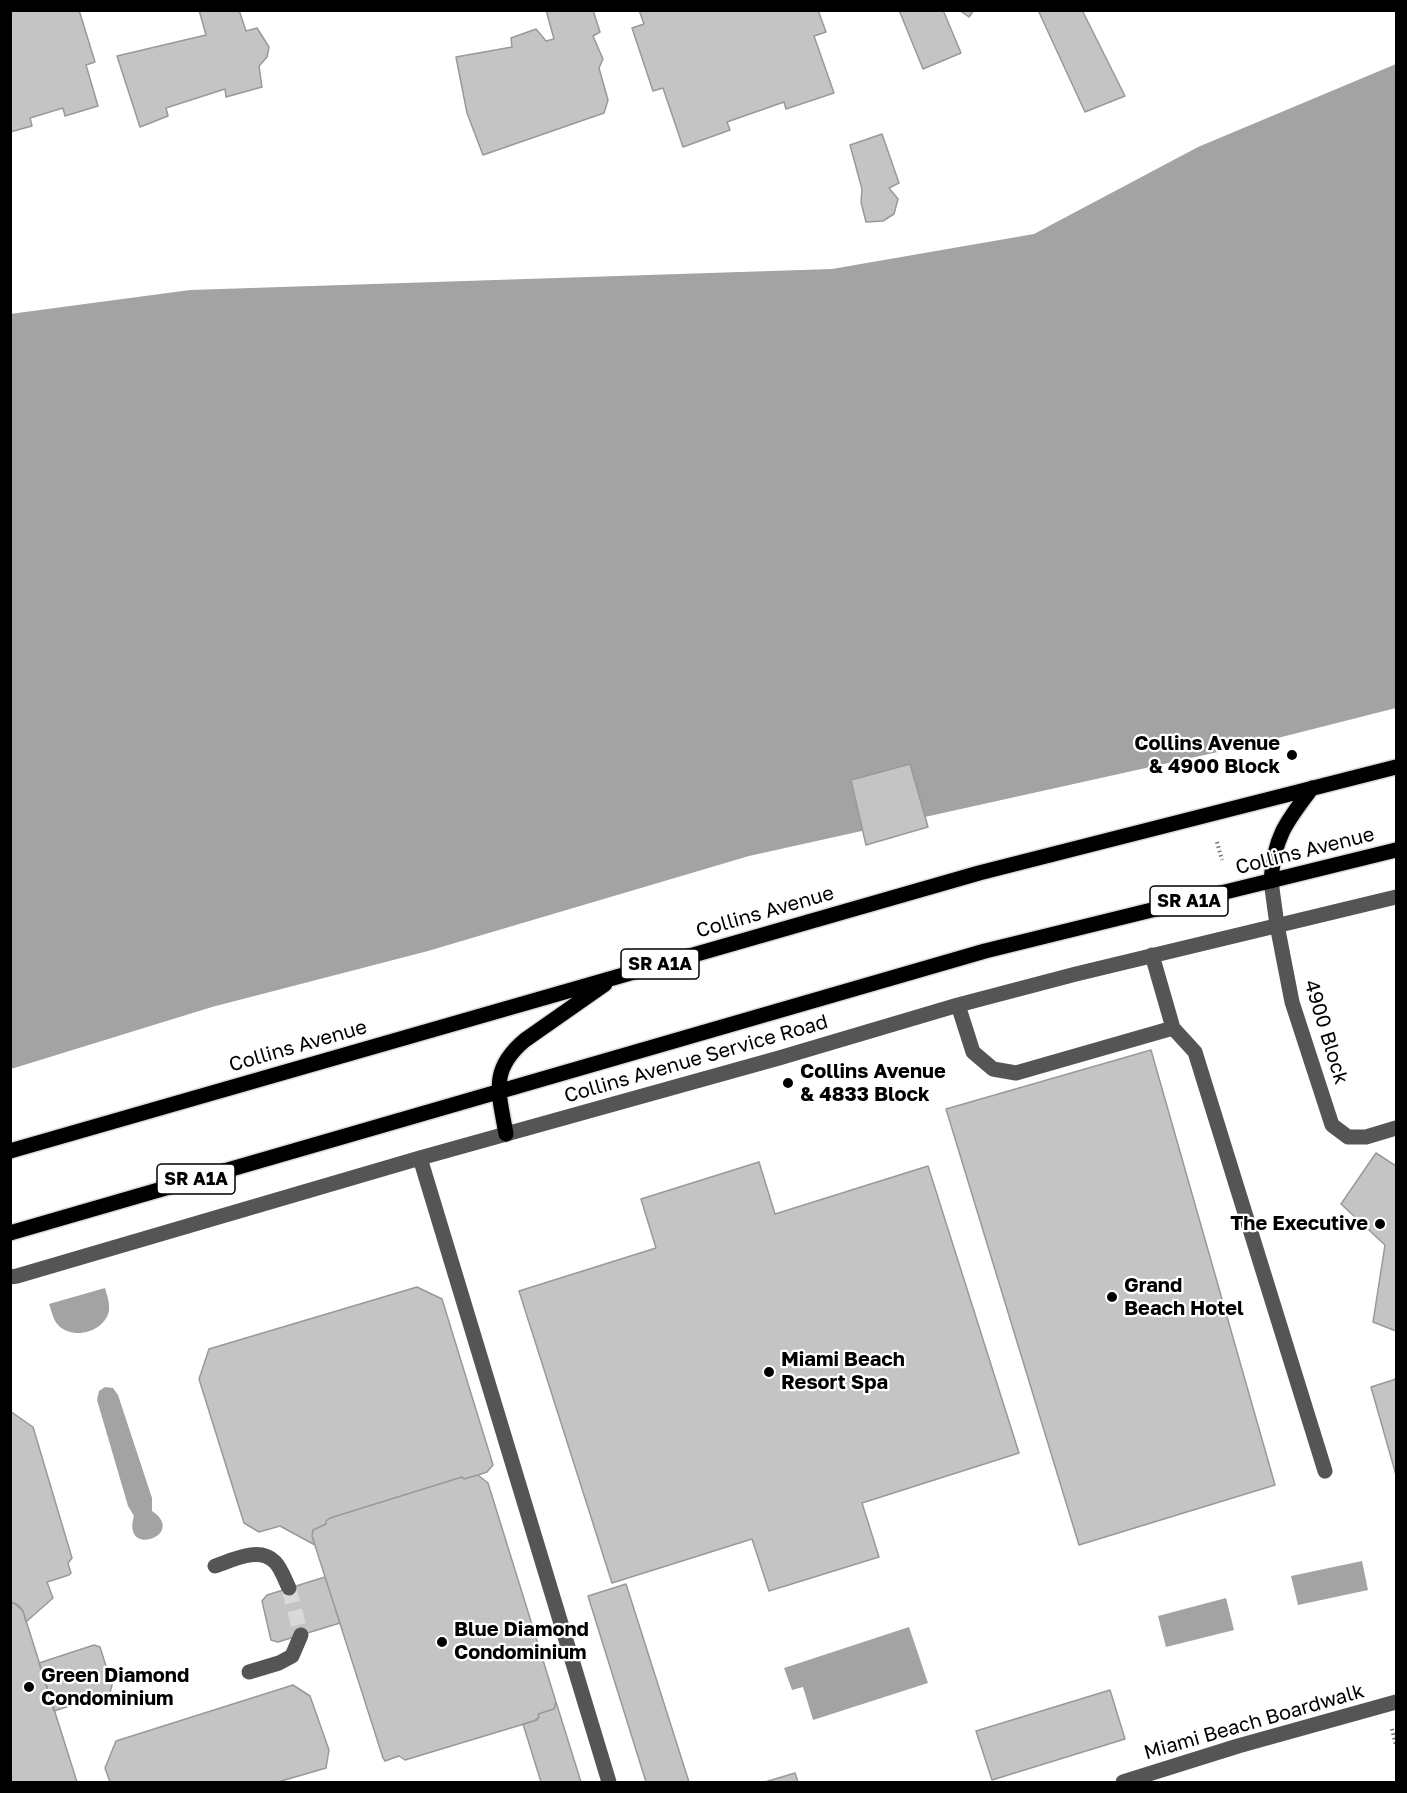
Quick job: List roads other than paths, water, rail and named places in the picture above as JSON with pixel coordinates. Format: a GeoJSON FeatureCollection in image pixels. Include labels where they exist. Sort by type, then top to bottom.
{"type":"FeatureCollection","features":[{"type":"Feature","properties":{"kind":"main road","name":"Collins Avenue"},"geometry":{"type":"LineString","coordinates":[[10,1151],[979,873],[1396,767]]}},
{"type":"Feature","properties":{"kind":"main road"},"geometry":{"type":"LineString","coordinates":[[1271,880],[1276,842],[1286,822],[1312,788]]}},
{"type":"Feature","properties":{"kind":"main road","name":"Collins Avenue"},"geometry":{"type":"LineString","coordinates":[[10,1233],[985,951],[1396,850]]}},
{"type":"Feature","properties":{"kind":"main road"},"geometry":{"type":"LineString","coordinates":[[506,1134],[499,1090],[504,1062],[513,1050],[615,978]]}},
{"type":"Feature","properties":{"kind":"street","name":"4900 Block"},"geometry":{"type":"LineString","coordinates":[[1271,880],[1292,1002],[1332,1125],[1348,1137],[1366,1137],[1396,1128]]}},
{"type":"Feature","properties":{"kind":"street","name":"Collins Avenue Service Road"},"geometry":{"type":"LineString","coordinates":[[10,1277],[958,1005],[1396,897]]}},
{"type":"Feature","properties":{"kind":"street"},"geometry":{"type":"LineString","coordinates":[[1152,956],[1173,1028],[1195,1052],[1325,1471]]}},
{"type":"Feature","properties":{"kind":"street"},"geometry":{"type":"LineString","coordinates":[[958,1005],[973,1052],[993,1069],[1016,1073],[1173,1028]]}},
{"type":"Feature","properties":{"kind":"street"},"geometry":{"type":"LineString","coordinates":[[420,1158],[609,1782]]}},
{"type":"Feature","properties":{"kind":"street"},"geometry":{"type":"LineString","coordinates":[[215,1566],[240,1557],[260,1554],[275,1562],[289,1588]]}},
{"type":"Feature","properties":{"kind":"street"},"geometry":{"type":"LineString","coordinates":[[249,1672],[279,1663],[292,1656],[301,1635]]}},
{"type":"Feature","properties":{"kind":"street","name":"Miami Beach Boardwalk"},"geometry":{"type":"LineString","coordinates":[[1123,1782],[1238,1746],[1396,1702]]}},
{"type":"Feature","properties":{"kind":"tunnel"},"geometry":{"type":"LineString","coordinates":[[289,1588],[301,1635]]}},
{"type":"Feature","properties":{"kind":"place","name":"Collins Avenue & 4900 Block"},"geometry":{"type":"Point","coordinates":[1292,755]}},
{"type":"Feature","properties":{"kind":"place","name":"Collins Avenue & 4833 Block"},"geometry":{"type":"Point","coordinates":[788,1083]}},
{"type":"Feature","properties":{"kind":"place","name":"The Executive"},"geometry":{"type":"Point","coordinates":[1380,1224]}},
{"type":"Feature","properties":{"kind":"place","name":"Grand Beach Hotel"},"geometry":{"type":"Point","coordinates":[1112,1297]}},
{"type":"Feature","properties":{"kind":"place","name":"Miami Beach Resort Spa"},"geometry":{"type":"Point","coordinates":[769,1372]}},
{"type":"Feature","properties":{"kind":"place","name":"Blue Diamond Condominium"},"geometry":{"type":"Point","coordinates":[442,1642]}},
{"type":"Feature","properties":{"kind":"place","name":"Green Diamond Condominium"},"geometry":{"type":"Point","coordinates":[29,1687]}}]}
